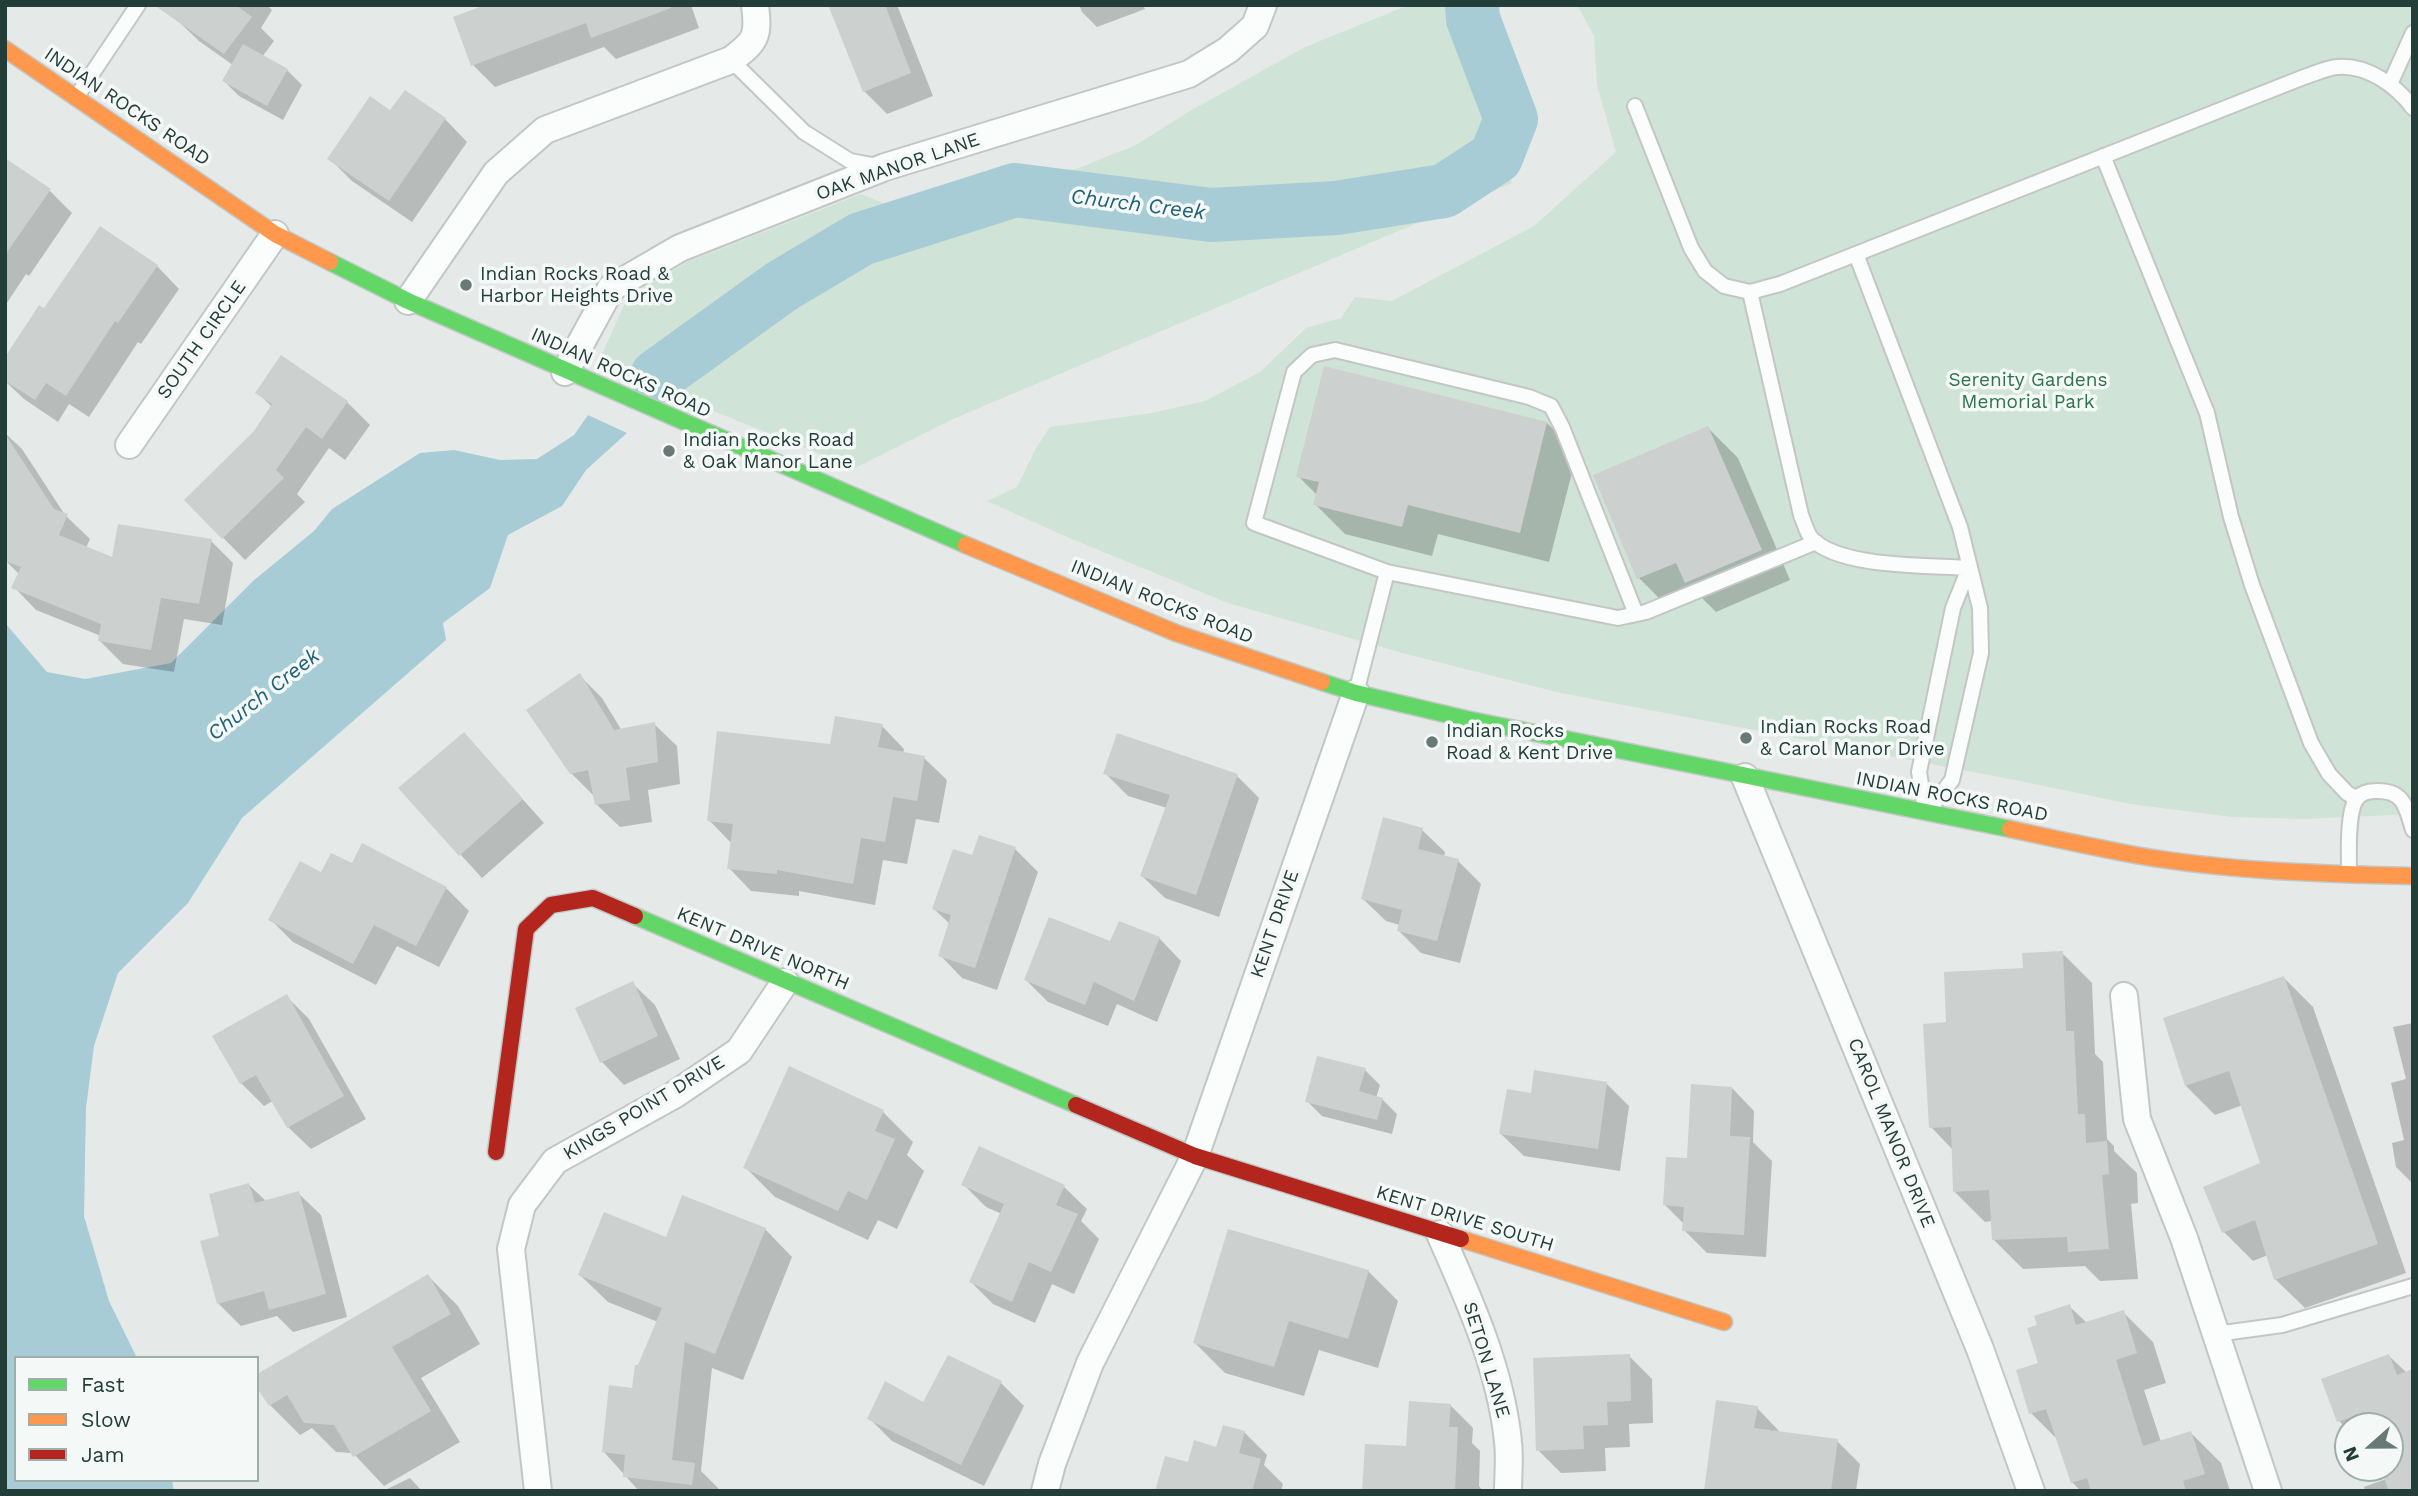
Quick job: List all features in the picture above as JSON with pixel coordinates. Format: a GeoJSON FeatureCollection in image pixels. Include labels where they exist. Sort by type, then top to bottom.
{"type":"FeatureCollection","features":[{"type":"Feature","properties":{"kind":"street"},"geometry":{"type":"LineString","coordinates":[[408,301],[496,173],[545,130],[731,60],[751,45],[758,28],[755,5]]}},
{"type":"Feature","properties":{"kind":"street","name":"OAK MANOR LANE"},"geometry":{"type":"LineString","coordinates":[[565,372],[611,288],[680,248],[885,167],[1189,74],[1228,50],[1255,26],[1263,5]]}},
{"type":"Feature","properties":{"kind":"street","name":"INDIAN ROCKS ROAD"},"geometry":{"type":"LineString","coordinates":[[5,49],[275,234],[408,301],[884,511],[1176,633],[1262,664],[1356,693],[1466,719],[2137,856],[2240,869],[2348,876],[2413,876]]}},
{"type":"Feature","properties":{"kind":"street","name":"SOUTH CIRCLE"},"geometry":{"type":"LineString","coordinates":[[129,445],[275,234]]}},
{"type":"Feature","properties":{"kind":"street","name":"KENT DRIVE"},"geometry":{"type":"LineString","coordinates":[[1195,1156],[1356,693]]}},
{"type":"Feature","properties":{"kind":"street","name":"CAROL MANOR DRIVE"},"geometry":{"type":"LineString","coordinates":[[1745,777],[1980,1349],[2031,1491]]}},
{"type":"Feature","properties":{"kind":"street","name":"KENT DRIVE NORTH"},"geometry":{"type":"LineString","coordinates":[[496,1152],[526,929],[551,905],[593,898],[1195,1156]]}},
{"type":"Feature","properties":{"kind":"street","name":"KINGS POINT DRIVE"},"geometry":{"type":"LineString","coordinates":[[538,1491],[511,1249],[522,1205],[555,1161],[674,1095],[739,1051],[785,982]]}},
{"type":"Feature","properties":{"kind":"street"},"geometry":{"type":"LineString","coordinates":[[2124,996],[2137,1119],[2184,1238],[2268,1491]]}},
{"type":"Feature","properties":{"kind":"street"},"geometry":{"type":"LineString","coordinates":[[1045,1491],[1052,1464],[1090,1363],[1195,1156]]}},
{"type":"Feature","properties":{"kind":"street","name":"KENT DRIVE SOUTH"},"geometry":{"type":"LineString","coordinates":[[1195,1156],[1724,1322]]}},
{"type":"Feature","properties":{"kind":"street","name":"SETON LANE"},"geometry":{"type":"LineString","coordinates":[[1440,1234],[1463,1285],[1494,1375],[1509,1445],[1508,1491]]}},
{"type":"Feature","properties":{"kind":"lane"},"geometry":{"type":"LineString","coordinates":[[76,98],[138,5]]}},
{"type":"Feature","properties":{"kind":"lane"},"geometry":{"type":"LineString","coordinates":[[2390,84],[2413,33]]}},
{"type":"Feature","properties":{"kind":"lane"},"geometry":{"type":"LineString","coordinates":[[731,60],[804,132],[850,161],[885,167]]}},
{"type":"Feature","properties":{"kind":"lane"},"geometry":{"type":"LineString","coordinates":[[1635,106],[1691,248],[1705,271],[1724,286],[1750,292],[1780,284],[2304,77],[2337,67],[2366,71],[2390,84],[2413,108]]}},
{"type":"Feature","properties":{"kind":"lane"},"geometry":{"type":"LineString","coordinates":[[2103,156],[2207,413],[2231,517],[2252,585],[2311,743],[2329,774],[2347,793],[2357,799]]}},
{"type":"Feature","properties":{"kind":"lane"},"geometry":{"type":"LineString","coordinates":[[1856,254],[1960,527],[1980,608],[1981,653],[1952,780],[1926,814]]}},
{"type":"Feature","properties":{"kind":"lane"},"geometry":{"type":"LineString","coordinates":[[1750,292],[1801,515],[1810,538],[1827,551],[1858,560],[1969,568]]}},
{"type":"Feature","properties":{"kind":"lane"},"geometry":{"type":"LineString","coordinates":[[1636,614],[1562,427],[1551,406],[1529,397],[1335,350],[1312,355],[1294,372],[1254,523],[1387,572],[1618,618],[1636,614],[1816,542]]}},
{"type":"Feature","properties":{"kind":"lane"},"geometry":{"type":"LineString","coordinates":[[1926,814],[1919,772],[1953,608],[1969,568]]}},
{"type":"Feature","properties":{"kind":"lane"},"geometry":{"type":"LineString","coordinates":[[1356,693],[1387,572]]}},
{"type":"Feature","properties":{"kind":"lane"},"geometry":{"type":"LineString","coordinates":[[2348,876],[2351,822],[2357,799],[2367,791],[2397,794],[2406,806],[2413,830]]}},
{"type":"Feature","properties":{"kind":"lane"},"geometry":{"type":"LineString","coordinates":[[2216,1334],[2282,1325],[2413,1286]]}},
{"type":"Feature","properties":{"kind":"green space"},"geometry":{"type":"Polygon","coordinates":[[[1409,5],[1448,5],[1512,183],[953,419],[855,468],[701,406],[602,354],[628,296],[687,262],[861,194],[915,216],[1026,189],[1136,145],[1190,111],[1305,47],[1409,5]]]}},
{"type":"Feature","properties":{"kind":"green space","name":"Serenity Gardens Memorial Park"},"geometry":{"type":"Polygon","coordinates":[[[1577,5],[2413,5],[2413,814],[2304,819],[2232,817],[2130,804],[1561,693],[1402,653],[1228,603],[987,501],[1017,487],[1036,448],[1050,427],[1152,413],[1205,401],[1260,372],[1306,328],[1341,318],[1355,297],[1392,301],[1534,226],[1616,152],[1597,85],[1594,36],[1577,5]]]}},
{"type":"Feature","properties":{"kind":"water"},"geometry":{"type":"Polygon","coordinates":[[[588,415],[627,433],[586,470],[562,506],[508,535],[490,588],[443,623],[446,640],[242,818],[188,903],[118,973],[94,1046],[86,1108],[84,1216],[109,1301],[136,1356],[14,1356],[14,1482],[172,1482],[174,1491],[5,1491],[5,623],[47,672],[85,679],[171,663],[253,581],[314,531],[332,509],[420,453],[454,450],[500,460],[537,459],[574,435],[588,415]]]}},
{"type":"Feature","properties":{"kind":"building"},"geometry":{"type":"Polygon","coordinates":[[[154,5],[236,5],[252,17],[224,54],[154,5]]]}},
{"type":"Feature","properties":{"kind":"building"},"geometry":{"type":"Polygon","coordinates":[[[485,5],[670,5],[671,8],[591,38],[586,23],[471,66],[453,17],[485,5]]]}},
{"type":"Feature","properties":{"kind":"building"},"geometry":{"type":"Polygon","coordinates":[[[828,5],[885,5],[911,73],[863,92],[828,5]]]}},
{"type":"Feature","properties":{"kind":"building"},"geometry":{"type":"Polygon","coordinates":[[[243,44],[288,69],[267,106],[222,81],[243,44]]]}},
{"type":"Feature","properties":{"kind":"building"},"geometry":{"type":"Polygon","coordinates":[[[405,90],[446,118],[389,201],[327,159],[370,96],[390,110],[405,90]]]}},
{"type":"Feature","properties":{"kind":"building"},"geometry":{"type":"Polygon","coordinates":[[[5,158],[51,189],[5,255],[5,158]]]}},
{"type":"Feature","properties":{"kind":"building"},"geometry":{"type":"Polygon","coordinates":[[[100,226],[158,265],[118,323],[115,321],[66,396],[46,383],[35,400],[5,381],[5,357],[39,305],[44,308],[100,226]]]}},
{"type":"Feature","properties":{"kind":"building"},"geometry":{"type":"Polygon","coordinates":[[[281,355],[348,401],[322,439],[306,427],[276,470],[284,478],[222,539],[184,500],[254,431],[272,404],[255,393],[281,355]]]}},
{"type":"Feature","properties":{"kind":"building"},"geometry":{"type":"Polygon","coordinates":[[[1324,366],[1547,422],[1520,533],[1408,505],[1402,527],[1313,505],[1319,482],[1296,477],[1324,366]]]}},
{"type":"Feature","properties":{"kind":"building"},"geometry":{"type":"Polygon","coordinates":[[[1708,426],[1762,550],[1685,583],[1676,563],[1637,579],[1593,475],[1708,426]]]}},
{"type":"Feature","properties":{"kind":"building"},"geometry":{"type":"Polygon","coordinates":[[[5,434],[54,509],[68,514],[59,535],[112,557],[118,524],[212,539],[199,604],[161,598],[151,650],[98,641],[101,624],[11,588],[21,567],[5,561],[5,434]]]}},
{"type":"Feature","properties":{"kind":"building"},"geometry":{"type":"Polygon","coordinates":[[[580,673],[614,730],[655,722],[658,762],[626,768],[630,800],[595,805],[588,770],[570,774],[526,710],[580,673]]]}},
{"type":"Feature","properties":{"kind":"building"},"geometry":{"type":"Polygon","coordinates":[[[835,716],[883,724],[878,747],[925,756],[917,801],[893,797],[885,842],[861,838],[853,884],[777,870],[777,874],[727,869],[733,824],[707,821],[717,731],[830,744],[835,716]]]}},
{"type":"Feature","properties":{"kind":"building"},"geometry":{"type":"Polygon","coordinates":[[[464,732],[523,799],[459,856],[398,788],[464,732]]]}},
{"type":"Feature","properties":{"kind":"building"},"geometry":{"type":"Polygon","coordinates":[[[1117,733],[1238,774],[1196,895],[1140,876],[1170,795],[1103,774],[1117,733]]]}},
{"type":"Feature","properties":{"kind":"building"},"geometry":{"type":"Polygon","coordinates":[[[1383,817],[1423,828],[1418,849],[1459,859],[1437,941],[1397,931],[1402,910],[1361,899],[1383,817]]]}},
{"type":"Feature","properties":{"kind":"building"},"geometry":{"type":"Polygon","coordinates":[[[979,835],[1016,847],[975,968],[938,956],[951,915],[932,909],[953,849],[972,855],[979,835]]]}},
{"type":"Feature","properties":{"kind":"building"},"geometry":{"type":"Polygon","coordinates":[[[362,843],[447,887],[416,946],[374,925],[353,964],[268,920],[300,861],[321,872],[331,853],[352,863],[362,843]]]}},
{"type":"Feature","properties":{"kind":"building"},"geometry":{"type":"Polygon","coordinates":[[[1049,917],[1110,941],[1119,921],[1160,937],[1134,1001],[1094,982],[1085,1005],[1024,980],[1049,917]]]}},
{"type":"Feature","properties":{"kind":"building"},"geometry":{"type":"Polygon","coordinates":[[[2063,951],[2066,1031],[2074,1031],[2078,1114],[2085,1114],[2086,1143],[2107,1141],[2109,1174],[2102,1175],[2109,1249],[2068,1252],[2067,1237],[1992,1240],[1989,1190],[1953,1192],[1951,1127],[1929,1128],[1923,1024],[1946,1022],[1944,972],[2023,968],[2022,953],[2063,951]]]}},
{"type":"Feature","properties":{"kind":"building"},"geometry":{"type":"Polygon","coordinates":[[[2284,976],[2378,1244],[2274,1280],[2255,1220],[2222,1233],[2203,1187],[2260,1163],[2229,1071],[2185,1086],[2163,1018],[2284,976]]]}},
{"type":"Feature","properties":{"kind":"building"},"geometry":{"type":"Polygon","coordinates":[[[633,981],[658,1036],[600,1063],[575,1008],[633,981]]]}},
{"type":"Feature","properties":{"kind":"building"},"geometry":{"type":"Polygon","coordinates":[[[287,994],[344,1096],[287,1128],[256,1075],[240,1084],[212,1036],[287,994]]]}},
{"type":"Feature","properties":{"kind":"building"},"geometry":{"type":"Polygon","coordinates":[[[1317,1056],[1366,1068],[1359,1091],[1383,1098],[1377,1120],[1305,1102],[1317,1056]]]}},
{"type":"Feature","properties":{"kind":"building"},"geometry":{"type":"Polygon","coordinates":[[[789,1066],[884,1110],[875,1131],[895,1139],[867,1200],[848,1191],[838,1211],[743,1168],[789,1066]]]}},
{"type":"Feature","properties":{"kind":"building"},"geometry":{"type":"Polygon","coordinates":[[[1534,1070],[1607,1082],[1598,1149],[1499,1134],[1507,1089],[1531,1093],[1534,1070]]]}},
{"type":"Feature","properties":{"kind":"building"},"geometry":{"type":"Polygon","coordinates":[[[1691,1084],[1732,1087],[1730,1136],[1750,1137],[1744,1235],[1682,1231],[1684,1207],[1663,1205],[1666,1157],[1687,1158],[1691,1084]]]}},
{"type":"Feature","properties":{"kind":"building"},"geometry":{"type":"Polygon","coordinates":[[[979,1146],[1065,1185],[1056,1205],[1078,1214],[1051,1272],[1029,1262],[1012,1302],[969,1282],[1004,1204],[961,1185],[979,1146]]]}},
{"type":"Feature","properties":{"kind":"building"},"geometry":{"type":"Polygon","coordinates":[[[249,1183],[255,1203],[299,1191],[326,1294],[269,1310],[264,1291],[217,1304],[200,1241],[219,1236],[209,1194],[249,1183]]]}},
{"type":"Feature","properties":{"kind":"building"},"geometry":{"type":"Polygon","coordinates":[[[682,1195],[766,1228],[715,1354],[685,1342],[672,1460],[695,1463],[692,1485],[623,1477],[625,1455],[602,1452],[609,1385],[632,1388],[635,1365],[638,1365],[662,1308],[578,1275],[604,1212],[666,1237],[682,1195]]]}},
{"type":"Feature","properties":{"kind":"building"},"geometry":{"type":"Polygon","coordinates":[[[1228,1229],[1369,1270],[1348,1339],[1289,1321],[1274,1367],[1193,1343],[1228,1229]]]}},
{"type":"Feature","properties":{"kind":"building"},"geometry":{"type":"Polygon","coordinates":[[[428,1274],[451,1314],[392,1347],[431,1411],[353,1457],[334,1425],[304,1423],[287,1395],[269,1406],[259,1391],[259,1373],[428,1274]]]}},
{"type":"Feature","properties":{"kind":"building"},"geometry":{"type":"Polygon","coordinates":[[[2070,1304],[2076,1325],[2124,1310],[2137,1353],[2116,1360],[2143,1446],[2191,1431],[2205,1474],[2183,1481],[2186,1491],[2091,1491],[2087,1478],[2071,1483],[2046,1409],[2029,1414],[2016,1370],[2038,1363],[2027,1328],[2037,1325],[2034,1316],[2070,1304]]]}},
{"type":"Feature","properties":{"kind":"building"},"geometry":{"type":"Polygon","coordinates":[[[1630,1354],[1631,1401],[1607,1402],[1608,1425],[1583,1426],[1584,1449],[1536,1451],[1533,1358],[1630,1354]]]}},
{"type":"Feature","properties":{"kind":"building"},"geometry":{"type":"Polygon","coordinates":[[[2389,1354],[2397,1375],[2413,1369],[2413,1491],[2389,1491],[2385,1482],[2404,1482],[2404,1412],[2334,1414],[2321,1379],[2389,1354]]]}},
{"type":"Feature","properties":{"kind":"building"},"geometry":{"type":"Polygon","coordinates":[[[948,1355],[1002,1381],[961,1465],[867,1419],[885,1381],[923,1402],[948,1355]]]}},
{"type":"Feature","properties":{"kind":"building"},"geometry":{"type":"Polygon","coordinates":[[[1716,1400],[1758,1406],[1754,1428],[1838,1439],[1831,1491],[1704,1491],[1716,1400]]]}},
{"type":"Feature","properties":{"kind":"building"},"geometry":{"type":"Polygon","coordinates":[[[1409,1401],[1451,1404],[1449,1427],[1458,1427],[1455,1491],[1362,1491],[1365,1444],[1406,1446],[1409,1401]]]}},
{"type":"Feature","properties":{"kind":"building"},"geometry":{"type":"Polygon","coordinates":[[[1223,1425],[1245,1431],[1239,1453],[1261,1459],[1252,1491],[1155,1491],[1165,1456],[1188,1462],[1194,1440],[1216,1447],[1223,1425]]]}},
{"type":"Feature","properties":{"kind":"waterway","name":"Church Creek"},"geometry":{"type":"LineString","coordinates":[[657,376],[782,286],[861,239],[1015,190],[1211,215],[1336,208],[1444,191],[1496,157],[1511,119],[1473,19],[1472,5]]}},
{"type":"Feature","properties":{"kind":"traffic: fast"},"geometry":{"type":"LineString","coordinates":[[330,262],[408,301],[966,545]]}},
{"type":"Feature","properties":{"kind":"traffic: fast"},"geometry":{"type":"LineString","coordinates":[[1322,682],[1356,693],[1466,719],[2010,829]]}},
{"type":"Feature","properties":{"kind":"traffic: fast"},"geometry":{"type":"LineString","coordinates":[[635,916],[1076,1105]]}},
{"type":"Feature","properties":{"kind":"traffic: slow"},"geometry":{"type":"LineString","coordinates":[[5,49],[275,234],[330,262]]}},
{"type":"Feature","properties":{"kind":"traffic: slow"},"geometry":{"type":"LineString","coordinates":[[966,545],[1176,633],[1322,682]]}},
{"type":"Feature","properties":{"kind":"traffic: slow"},"geometry":{"type":"LineString","coordinates":[[2010,829],[2135,855],[2204,865],[2309,873],[2413,876]]}},
{"type":"Feature","properties":{"kind":"traffic: slow"},"geometry":{"type":"LineString","coordinates":[[1461,1239],[1724,1322]]}},
{"type":"Feature","properties":{"kind":"traffic: jam"},"geometry":{"type":"LineString","coordinates":[[496,1152],[526,929],[551,905],[593,898],[635,916]]}},
{"type":"Feature","properties":{"kind":"traffic: jam"},"geometry":{"type":"LineString","coordinates":[[1076,1105],[1195,1156],[1461,1239]]}},
{"type":"Feature","properties":{"kind":"place","name":"Indian Rocks Road & Harbor Heights Drive"},"geometry":{"type":"Point","coordinates":[466,285]}},
{"type":"Feature","properties":{"kind":"place","name":"Indian Rocks Road & Oak Manor Lane"},"geometry":{"type":"Point","coordinates":[669,451]}},
{"type":"Feature","properties":{"kind":"place","name":"Indian Rocks Road & Carol Manor Drive"},"geometry":{"type":"Point","coordinates":[1746,738]}},
{"type":"Feature","properties":{"kind":"place","name":"Indian Rocks Road & Kent Drive"},"geometry":{"type":"Point","coordinates":[1432,742]}}]}
